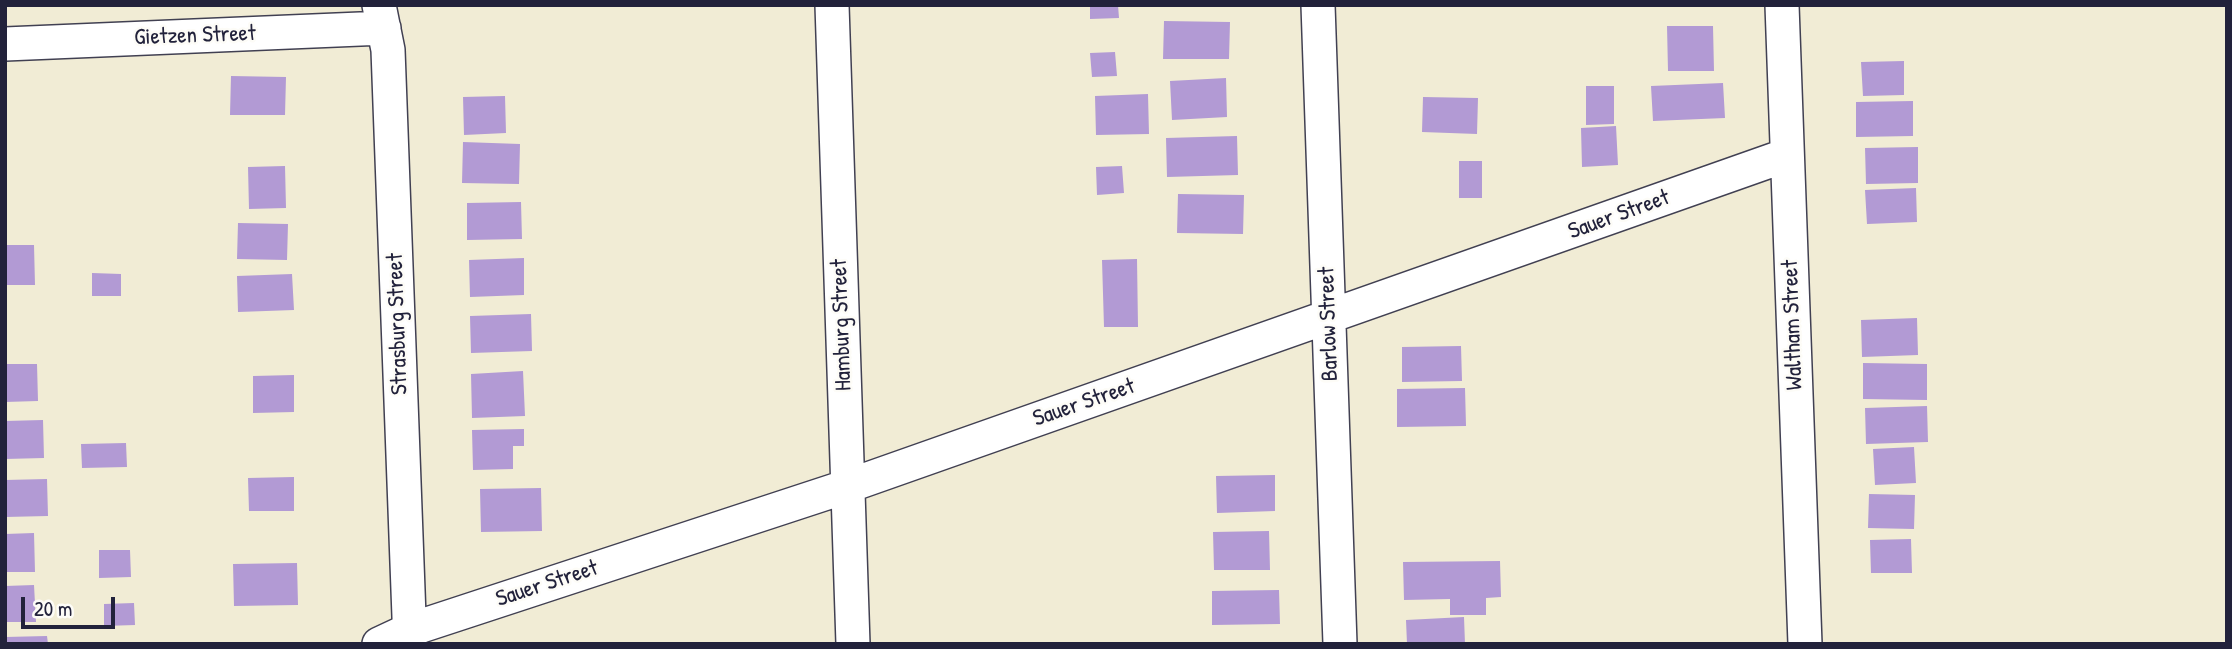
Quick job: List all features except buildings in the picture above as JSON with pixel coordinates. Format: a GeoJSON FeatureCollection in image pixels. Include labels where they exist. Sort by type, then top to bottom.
{"type":"FeatureCollection","features":[{"type":"Feature","properties":{"kind":"street","name":"Hamburg Street"},"geometry":{"type":"LineString","coordinates":[[832,5],[853,644]]}},
{"type":"Feature","properties":{"kind":"street","name":"Barlow Street"},"geometry":{"type":"LineString","coordinates":[[1318,5],[1340,644]]}},
{"type":"Feature","properties":{"kind":"street","name":"Waltham Street"},"geometry":{"type":"LineString","coordinates":[[1782,5],[1805,644]]}},
{"type":"Feature","properties":{"kind":"street","name":"Gietzen Street"},"geometry":{"type":"LineString","coordinates":[[5,44],[381,17]]}},
{"type":"Feature","properties":{"kind":"street","name":"Strasburg Street"},"geometry":{"type":"LineString","coordinates":[[381,17],[388,50],[409,637]]}},
{"type":"Feature","properties":{"kind":"street","name":"Sauer Street"},"geometry":{"type":"LineString","coordinates":[[379,644],[409,637],[848,486],[1787,155]]}}]}
